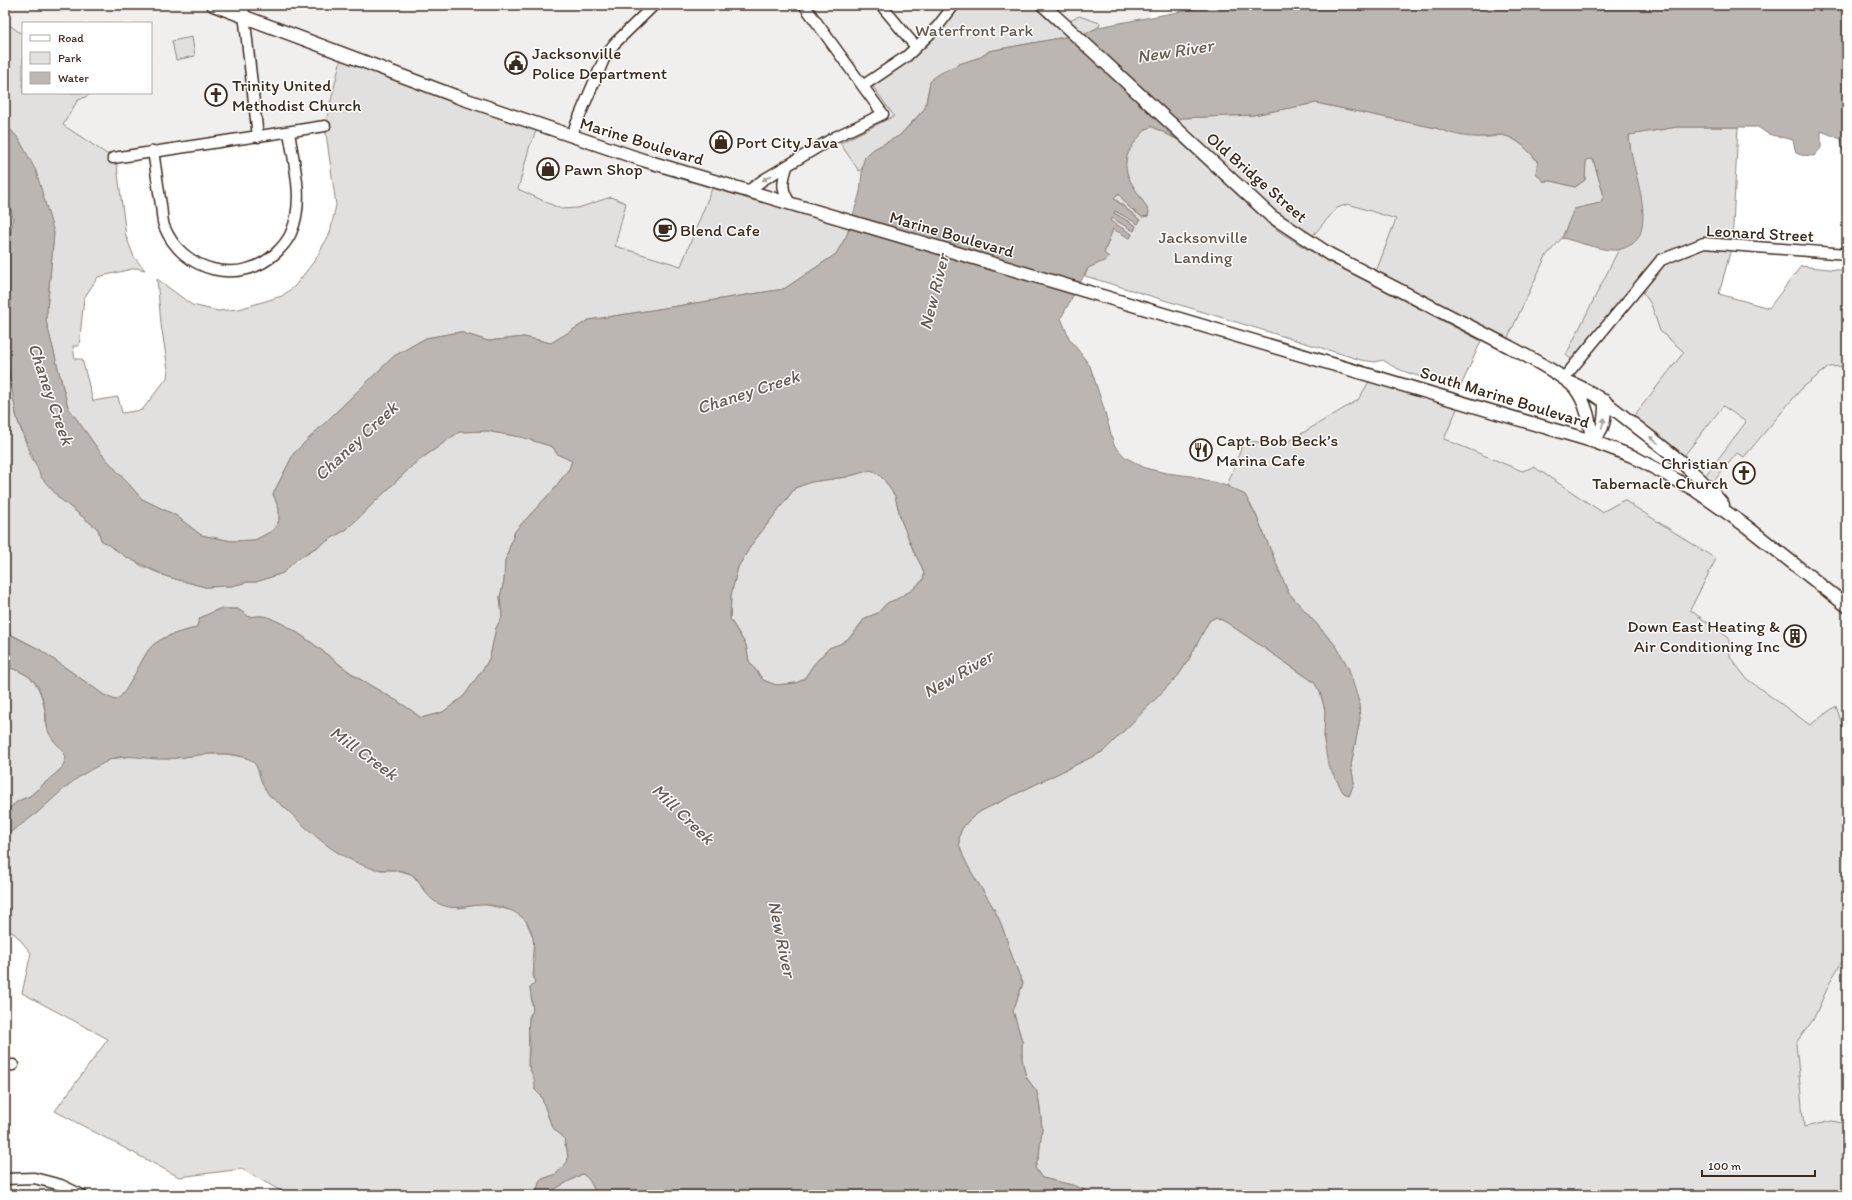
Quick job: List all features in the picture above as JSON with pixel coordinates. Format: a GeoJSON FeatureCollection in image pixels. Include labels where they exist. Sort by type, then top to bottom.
{"type":"FeatureCollection","features":[{"type":"Feature","properties":{"kind":"main road","name":"Marine Boulevard"},"geometry":{"type":"LineString","coordinates":[[213,5],[244,11],[458,97],[643,160],[1115,299]]}},
{"type":"Feature","properties":{"kind":"main road","name":"Old Bridge Street"},"geometry":{"type":"LineString","coordinates":[[1044,5],[1271,216],[1329,254],[1510,347],[1574,387],[1589,417],[1592,440]]}},
{"type":"Feature","properties":{"kind":"main road","name":"South Marine Boulevard"},"geometry":{"type":"LineString","coordinates":[[1115,299],[1592,440],[1625,453],[1696,490],[1746,526],[1847,606]]}},
{"type":"Feature","properties":{"kind":"main road","name":"Old Bridge Street"},"geometry":{"type":"LineString","coordinates":[[1563,379],[1585,388],[1605,402],[1680,461],[1709,487],[1731,516]]}},
{"type":"Feature","properties":{"kind":"main road"},"geometry":{"type":"LineString","coordinates":[[1592,440],[1601,432],[1605,420],[1605,402]]}},
{"type":"Feature","properties":{"kind":"street"},"geometry":{"type":"LineString","coordinates":[[570,136],[604,59],[614,44],[654,5]]}},
{"type":"Feature","properties":{"kind":"street"},"geometry":{"type":"LineString","coordinates":[[748,191],[763,180],[834,137],[883,114],[864,85],[804,5]]}},
{"type":"Feature","properties":{"kind":"street"},"geometry":{"type":"LineString","coordinates":[[881,5],[916,47]]}},
{"type":"Feature","properties":{"kind":"street"},"geometry":{"type":"LineString","coordinates":[[864,85],[907,56],[938,26],[954,5]]}},
{"type":"Feature","properties":{"kind":"street"},"geometry":{"type":"LineString","coordinates":[[244,11],[258,137]]}},
{"type":"Feature","properties":{"kind":"street"},"geometry":{"type":"LineString","coordinates":[[113,158],[325,126]]}},
{"type":"Feature","properties":{"kind":"street"},"geometry":{"type":"LineString","coordinates":[[153,151],[164,226],[174,243],[186,256],[201,265],[218,271],[237,272],[253,268],[269,260],[281,248],[291,234],[299,201],[289,132]]}},
{"type":"Feature","properties":{"kind":"street"},"geometry":{"type":"LineString","coordinates":[[786,167],[783,179],[783,191],[791,204]]}},
{"type":"Feature","properties":{"kind":"street","name":"Leonard Street"},"geometry":{"type":"LineString","coordinates":[[1563,379],[1661,260],[1704,243],[1847,254]]}},
{"type":"Feature","properties":{"kind":"street"},"geometry":{"type":"LineString","coordinates":[[5,1179],[34,1178],[61,1185],[82,1195]]}},
{"type":"Feature","properties":{"kind":"shaded area"},"geometry":{"type":"Polygon","coordinates":[[[8,5],[1151,5],[1149,18],[1099,27],[863,163],[860,192],[851,222],[715,181],[681,266],[615,246],[626,203],[611,197],[578,208],[561,209],[518,189],[530,145],[539,125],[342,54],[325,126],[113,158],[63,125],[77,101],[91,94],[152,94],[152,22],[22,22],[22,34],[8,24],[8,5]]]}},
{"type":"Feature","properties":{"kind":"shaded area"},"geometry":{"type":"Polygon","coordinates":[[[1348,204],[1396,219],[1374,277],[1308,241],[1337,208],[1348,204]]]}},
{"type":"Feature","properties":{"kind":"shaded area"},"geometry":{"type":"Polygon","coordinates":[[[1562,238],[1612,250],[1619,249],[1566,355],[1639,287],[1651,304],[1660,331],[1684,352],[1630,421],[1505,344],[1546,256],[1562,238]]]}},
{"type":"Feature","properties":{"kind":"shaded area"},"geometry":{"type":"Polygon","coordinates":[[[1078,288],[1373,375],[1358,400],[1284,444],[1244,441],[1227,486],[1191,476],[1166,473],[1145,468],[1125,457],[1114,445],[1090,366],[1069,338],[1061,318],[1078,288]]]}},
{"type":"Feature","properties":{"kind":"shaded area"},"geometry":{"type":"Polygon","coordinates":[[[1847,366],[1847,739],[1836,706],[1810,725],[1747,679],[1730,657],[1729,638],[1690,610],[1716,560],[1602,512],[1534,467],[1522,471],[1443,439],[1460,402],[1592,441],[1695,490],[1709,487],[1738,453],[1744,457],[1802,388],[1829,367],[1847,366]]]}},
{"type":"Feature","properties":{"kind":"shaded area"},"geometry":{"type":"Polygon","coordinates":[[[1723,406],[1746,422],[1702,480],[1680,461],[1723,406]]]}},
{"type":"Feature","properties":{"kind":"shaded area"},"geometry":{"type":"Polygon","coordinates":[[[1847,954],[1847,1124],[1832,1121],[1804,1127],[1796,1043],[1813,1020],[1832,978],[1847,954]]]}},
{"type":"Feature","properties":{"kind":"green space"},"geometry":{"type":"Polygon","coordinates":[[[5,5],[8,5],[8,24],[22,34],[22,94],[91,94],[77,101],[63,125],[113,158],[116,158],[126,236],[134,257],[145,270],[136,268],[98,277],[84,298],[79,346],[73,346],[75,359],[82,359],[93,401],[118,397],[122,413],[142,410],[167,378],[168,369],[161,324],[157,279],[192,305],[218,311],[239,309],[282,296],[295,286],[315,260],[330,233],[336,205],[325,126],[342,54],[539,125],[530,145],[518,189],[561,209],[578,208],[611,197],[626,203],[615,246],[681,266],[715,181],[851,222],[847,235],[836,254],[784,289],[589,320],[551,343],[524,337],[488,341],[460,332],[426,338],[394,356],[294,453],[273,494],[279,509],[279,521],[272,531],[255,540],[232,541],[201,535],[175,515],[142,499],[100,452],[68,407],[46,321],[54,233],[19,139],[5,124],[5,5]]]}},
{"type":"Feature","properties":{"kind":"green space","name":"Waterfront Park"},"geometry":{"type":"Polygon","coordinates":[[[962,5],[1032,5],[1057,28],[1079,16],[1100,23],[1099,27],[1087,33],[989,51],[981,57],[959,64],[930,82],[925,108],[899,136],[874,149],[865,157],[862,169],[859,171],[840,143],[894,116],[872,85],[941,30],[962,5]]]}},
{"type":"Feature","properties":{"kind":"green space"},"geometry":{"type":"Polygon","coordinates":[[[192,37],[195,56],[176,60],[172,41],[192,37]]]}},
{"type":"Feature","properties":{"kind":"green space"},"geometry":{"type":"Polygon","coordinates":[[[1316,103],[1436,128],[1462,135],[1492,137],[1502,135],[1508,137],[1523,146],[1538,162],[1536,173],[1543,181],[1552,181],[1575,187],[1585,180],[1586,160],[1593,159],[1604,196],[1600,203],[1574,210],[1562,238],[1546,256],[1505,344],[1374,277],[1396,219],[1348,204],[1337,208],[1308,241],[1173,125],[1181,118],[1253,115],[1316,103]]]}},
{"type":"Feature","properties":{"kind":"green space","name":"Jacksonville Landing"},"geometry":{"type":"Polygon","coordinates":[[[1151,126],[1178,140],[1257,213],[1280,232],[1305,248],[1481,341],[1461,386],[1410,374],[1383,360],[1375,362],[1361,360],[1085,276],[1088,268],[1108,259],[1104,253],[1113,229],[1130,238],[1132,234],[1110,221],[1112,218],[1134,231],[1136,226],[1114,213],[1115,211],[1138,223],[1140,220],[1114,198],[1118,193],[1129,207],[1142,217],[1148,216],[1149,212],[1128,178],[1126,161],[1128,152],[1135,142],[1144,131],[1151,126]]]}},
{"type":"Feature","properties":{"kind":"green space"},"geometry":{"type":"Polygon","coordinates":[[[1677,127],[1738,127],[1732,245],[1719,294],[1769,308],[1801,266],[1847,271],[1847,366],[1829,367],[1802,388],[1744,457],[1737,453],[1709,487],[1702,480],[1746,422],[1723,406],[1680,461],[1630,421],[1684,352],[1660,331],[1651,304],[1639,287],[1576,363],[1566,355],[1619,249],[1632,244],[1631,155],[1629,135],[1677,127]]]}},
{"type":"Feature","properties":{"kind":"green space"},"geometry":{"type":"Polygon","coordinates":[[[5,184],[13,218],[5,273],[5,184]]]}},
{"type":"Feature","properties":{"kind":"green space"},"geometry":{"type":"Polygon","coordinates":[[[5,334],[6,356],[17,419],[31,457],[59,498],[98,529],[101,540],[142,566],[168,577],[205,587],[231,586],[248,582],[256,582],[283,573],[297,559],[347,529],[414,464],[459,432],[486,431],[521,437],[553,447],[557,454],[572,461],[569,469],[553,490],[515,531],[505,561],[504,581],[500,597],[502,617],[496,628],[490,657],[464,696],[443,712],[421,718],[397,701],[357,677],[315,645],[282,623],[268,617],[249,617],[238,609],[219,609],[200,618],[196,628],[172,635],[155,643],[147,653],[125,692],[115,700],[104,695],[39,649],[5,631],[5,334]]]}},
{"type":"Feature","properties":{"kind":"green space"},"geometry":{"type":"Polygon","coordinates":[[[1373,375],[1460,402],[1444,439],[1522,471],[1534,467],[1602,512],[1624,500],[1716,559],[1690,610],[1729,638],[1730,657],[1747,679],[1810,725],[1836,706],[1847,739],[1847,954],[1832,978],[1813,1020],[1796,1043],[1804,1127],[1832,1121],[1847,1124],[1847,1195],[1097,1195],[1072,1185],[1042,1178],[1035,1168],[1039,1156],[1042,1128],[1040,1108],[1037,1092],[1026,1077],[1022,1059],[1022,1041],[1013,1011],[1023,983],[994,909],[967,865],[960,846],[960,834],[967,822],[981,811],[1104,751],[1178,676],[1189,659],[1209,621],[1216,617],[1226,622],[1314,682],[1320,692],[1325,710],[1324,741],[1343,792],[1349,796],[1354,783],[1351,765],[1360,719],[1348,667],[1336,646],[1288,592],[1256,515],[1245,495],[1227,486],[1244,441],[1284,444],[1358,400],[1373,375]]]}},
{"type":"Feature","properties":{"kind":"green space"},"geometry":{"type":"Polygon","coordinates":[[[871,470],[877,473],[885,481],[895,496],[901,520],[922,567],[924,574],[923,580],[912,590],[887,603],[878,613],[865,618],[849,638],[840,644],[829,648],[814,664],[804,679],[796,683],[776,685],[763,680],[749,661],[746,645],[730,619],[731,595],[738,567],[752,544],[795,488],[811,482],[846,477],[871,470]]]}},
{"type":"Feature","properties":{"kind":"green space"},"geometry":{"type":"Polygon","coordinates":[[[5,666],[22,673],[37,686],[43,701],[47,726],[66,758],[62,768],[30,796],[18,801],[5,812],[5,666]]]}},
{"type":"Feature","properties":{"kind":"green space"},"geometry":{"type":"Polygon","coordinates":[[[205,754],[226,754],[253,760],[268,793],[327,845],[381,870],[396,870],[411,874],[424,891],[440,904],[459,908],[483,904],[514,911],[525,919],[534,939],[532,961],[534,966],[533,975],[535,983],[530,988],[533,1011],[529,1016],[528,1066],[536,1079],[535,1090],[541,1096],[552,1127],[567,1140],[564,1142],[567,1149],[568,1162],[556,1174],[540,1180],[537,1190],[529,1195],[288,1195],[242,1169],[179,1177],[55,1111],[108,1039],[22,993],[31,953],[17,936],[5,927],[5,836],[38,812],[68,784],[88,769],[112,759],[131,756],[168,759],[205,754]]]}},
{"type":"Feature","properties":{"kind":"green space"},"geometry":{"type":"Polygon","coordinates":[[[582,1174],[589,1181],[598,1195],[544,1195],[582,1174]]]}},
{"type":"Feature","properties":{"kind":"water"},"geometry":{"type":"Polygon","coordinates":[[[1214,5],[1847,5],[1847,175],[1841,139],[1821,131],[1821,148],[1814,156],[1796,153],[1793,140],[1768,134],[1758,127],[1677,127],[1629,135],[1632,159],[1643,208],[1643,220],[1640,235],[1634,243],[1625,248],[1616,250],[1601,249],[1562,238],[1574,209],[1600,203],[1604,196],[1593,159],[1586,160],[1585,180],[1575,187],[1552,181],[1543,181],[1536,173],[1538,162],[1531,154],[1518,142],[1502,135],[1477,137],[1453,134],[1436,128],[1316,103],[1253,115],[1181,118],[1167,131],[1178,140],[1151,126],[1144,131],[1135,142],[1126,161],[1126,170],[1133,186],[1149,212],[1148,216],[1142,217],[1129,207],[1118,193],[1114,199],[1140,220],[1138,224],[1115,211],[1114,213],[1136,226],[1134,231],[1112,218],[1110,221],[1132,234],[1130,238],[1113,229],[1104,253],[1109,257],[1108,259],[1088,268],[1061,318],[1069,338],[1090,366],[1114,445],[1125,457],[1145,468],[1166,473],[1191,476],[1227,486],[1245,495],[1256,515],[1288,592],[1336,646],[1348,667],[1359,702],[1360,719],[1351,765],[1354,783],[1349,796],[1343,792],[1328,765],[1324,741],[1325,710],[1320,692],[1314,682],[1226,622],[1216,617],[1209,621],[1189,659],[1178,676],[1104,751],[981,811],[970,819],[964,826],[959,839],[963,855],[967,865],[994,909],[1023,983],[1013,1011],[1022,1041],[1022,1059],[1026,1077],[1037,1092],[1040,1108],[1042,1128],[1039,1156],[1035,1168],[1042,1178],[1072,1185],[1097,1195],[598,1195],[589,1181],[582,1174],[544,1195],[529,1195],[537,1190],[540,1180],[556,1174],[568,1161],[567,1149],[564,1142],[566,1140],[552,1127],[541,1096],[535,1090],[534,1079],[528,1064],[530,1044],[529,1019],[533,1010],[530,988],[535,983],[534,949],[528,924],[519,915],[493,905],[477,905],[454,908],[445,906],[432,899],[419,881],[411,874],[396,870],[371,868],[338,853],[323,843],[269,795],[264,787],[254,762],[240,756],[227,754],[204,754],[166,759],[131,757],[114,758],[74,780],[38,812],[5,836],[5,812],[18,801],[30,796],[62,768],[66,758],[63,751],[53,740],[48,731],[44,703],[39,688],[30,677],[24,673],[5,666],[5,632],[39,649],[104,695],[115,700],[124,692],[148,650],[153,645],[168,636],[196,628],[200,618],[219,609],[238,609],[249,617],[268,617],[282,623],[304,637],[356,677],[397,701],[421,718],[443,712],[464,696],[490,657],[496,628],[502,617],[500,597],[504,581],[505,561],[515,531],[553,490],[569,469],[572,461],[557,454],[553,447],[521,437],[486,431],[459,432],[414,464],[347,529],[297,559],[283,573],[256,582],[248,582],[231,586],[205,587],[168,577],[126,557],[101,540],[98,529],[59,498],[41,477],[17,419],[6,356],[5,273],[13,218],[5,184],[5,124],[19,139],[36,171],[54,233],[46,321],[68,407],[100,452],[142,499],[175,515],[201,535],[232,541],[255,540],[272,531],[279,521],[279,509],[273,494],[294,453],[394,356],[426,338],[460,332],[488,341],[524,337],[551,343],[589,320],[784,289],[836,254],[847,235],[860,192],[865,157],[874,149],[899,136],[914,121],[925,108],[930,82],[935,76],[959,64],[981,57],[989,51],[1087,33],[1099,27],[1214,5]],[[871,470],[846,477],[811,482],[795,488],[752,544],[738,567],[731,595],[730,619],[746,645],[749,661],[763,680],[776,685],[796,683],[804,679],[814,664],[829,648],[840,644],[849,638],[865,618],[878,613],[887,603],[912,590],[923,580],[924,574],[922,567],[901,520],[895,496],[885,481],[877,473],[871,470]]]}},
{"type":"Feature","properties":{"kind":"place","name":"Jacksonville Police Department"},"geometry":{"type":"Point","coordinates":[516,63]}},
{"type":"Feature","properties":{"kind":"place","name":"Trinity United Methodist Church"},"geometry":{"type":"Point","coordinates":[216,95]}},
{"type":"Feature","properties":{"kind":"place","name":"Port City Java"},"geometry":{"type":"Point","coordinates":[721,142]}},
{"type":"Feature","properties":{"kind":"place","name":"Pawn Shop"},"geometry":{"type":"Point","coordinates":[548,169]}},
{"type":"Feature","properties":{"kind":"place","name":"Blend Cafe"},"geometry":{"type":"Point","coordinates":[665,230]}},
{"type":"Feature","properties":{"kind":"place","name":"Capt. Bob Beck’s Marina Cafe"},"geometry":{"type":"Point","coordinates":[1201,450]}},
{"type":"Feature","properties":{"kind":"place","name":"Christian Tabernacle Church"},"geometry":{"type":"Point","coordinates":[1744,473]}},
{"type":"Feature","properties":{"kind":"place","name":"Down East Heating & Air Conditioning Inc"},"geometry":{"type":"Point","coordinates":[1795,636]}},
{"type":"Feature","properties":{"kind":"water label","name":"New River"},"geometry":{"type":"Point","coordinates":[1175,51]}},
{"type":"Feature","properties":{"kind":"water label","name":"New River"},"geometry":{"type":"Point","coordinates":[934,292]}},
{"type":"Feature","properties":{"kind":"water label","name":"Chaney Creek"},"geometry":{"type":"Point","coordinates":[748,392]}},
{"type":"Feature","properties":{"kind":"water label","name":"Chaney Creek"},"geometry":{"type":"Point","coordinates":[51,394]}},
{"type":"Feature","properties":{"kind":"water label","name":"Chaney Creek"},"geometry":{"type":"Point","coordinates":[356,441]}},
{"type":"Feature","properties":{"kind":"water label","name":"New River"},"geometry":{"type":"Point","coordinates":[958,674]}},
{"type":"Feature","properties":{"kind":"water label","name":"Mill Creek"},"geometry":{"type":"Point","coordinates":[364,753]}},
{"type":"Feature","properties":{"kind":"water label","name":"Mill Creek"},"geometry":{"type":"Point","coordinates":[683,814]}},
{"type":"Feature","properties":{"kind":"water label","name":"New River"},"geometry":{"type":"Point","coordinates":[782,939]}}]}
